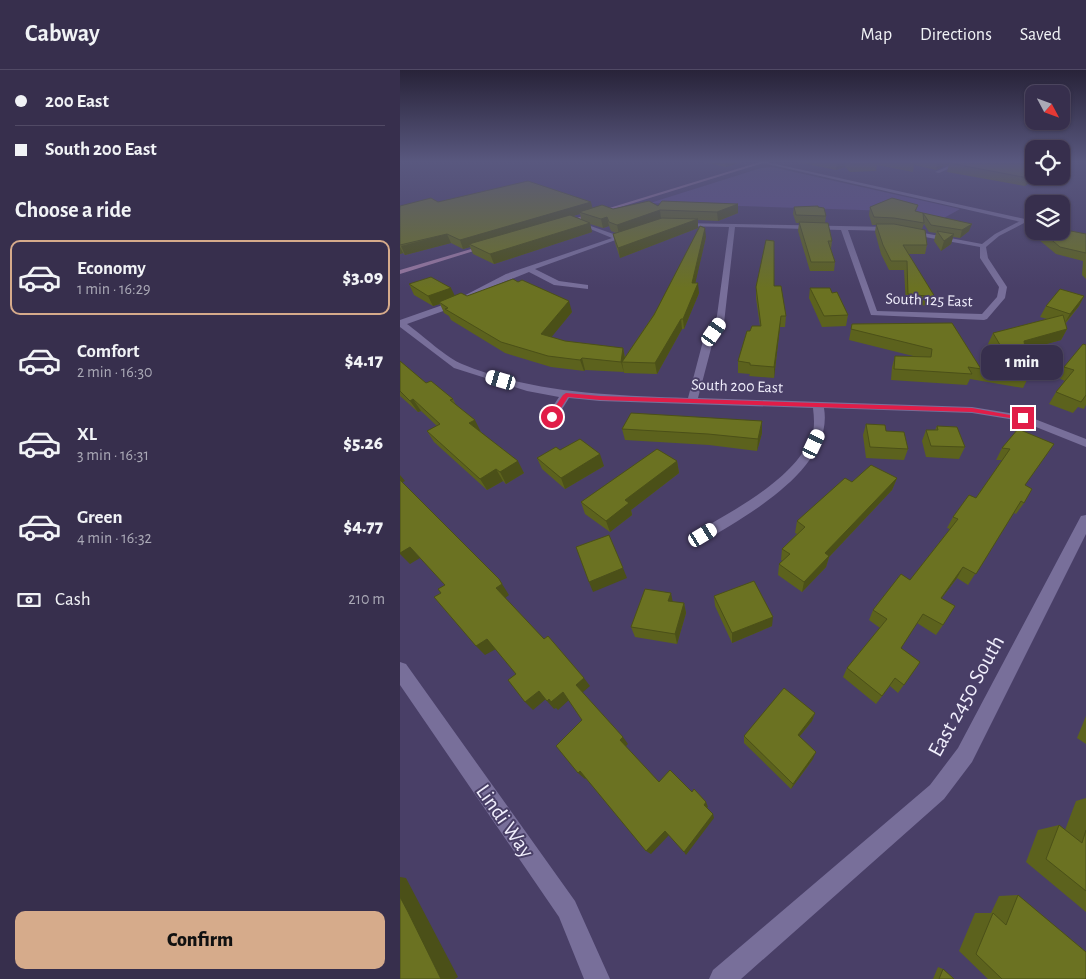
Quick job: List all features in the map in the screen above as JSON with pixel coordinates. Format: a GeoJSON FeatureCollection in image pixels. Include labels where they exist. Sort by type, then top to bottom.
{"type":"FeatureCollection","features":[{"type":"Feature","properties":{"kind":"main road"},"geometry":{"type":"LineString","coordinates":[[555,225],[626,203]]}},
{"type":"Feature","properties":{"kind":"main road"},"geometry":{"type":"LineString","coordinates":[[400,272],[500,242]]}},
{"type":"Feature","properties":{"kind":"street"},"geometry":{"type":"LineString","coordinates":[[947,203],[1024,221]]}},
{"type":"Feature","properties":{"kind":"street"},"geometry":{"type":"LineString","coordinates":[[573,220],[619,238]]}},
{"type":"Feature","properties":{"kind":"street"},"geometry":{"type":"LineString","coordinates":[[672,224],[892,230],[983,246],[997,235],[1024,221]]}},
{"type":"Feature","properties":{"kind":"street"},"geometry":{"type":"LineString","coordinates":[[692,401],[708,340],[720,322],[732,225]]}},
{"type":"Feature","properties":{"kind":"street","name":"South 125 East"},"geometry":{"type":"LineString","coordinates":[[844,228],[874,313],[984,317],[1001,298],[1003,287],[984,258],[983,246]]}},
{"type":"Feature","properties":{"kind":"street"},"geometry":{"type":"LineString","coordinates":[[400,323],[457,303],[473,296],[491,284],[529,269],[636,232]]}},
{"type":"Feature","properties":{"kind":"street"},"geometry":{"type":"LineString","coordinates":[[529,269],[557,283],[585,287]]}},
{"type":"Feature","properties":{"kind":"street","name":"South 200 East"},"geometry":{"type":"LineString","coordinates":[[400,323],[457,366],[531,389],[566,395],[972,410],[1023,418],[1086,443]]}},
{"type":"Feature","properties":{"kind":"street"},"geometry":{"type":"LineString","coordinates":[[552,417],[566,395]]}},
{"type":"Feature","properties":{"kind":"street"},"geometry":{"type":"LineString","coordinates":[[703,535],[741,512],[785,478],[809,454],[818,435],[820,418],[818,405]]}},
{"type":"Feature","properties":{"kind":"street","name":"East 2450 South"},"geometry":{"type":"LineString","coordinates":[[829,887],[937,792],[966,755],[1086,520]]}},
{"type":"Feature","properties":{"kind":"street","name":"Lindi Way"},"geometry":{"type":"LineString","coordinates":[[400,670],[567,909],[597,979]]}},
{"type":"Feature","properties":{"kind":"street"},"geometry":{"type":"LineString","coordinates":[[722,979],[829,887]]}},
{"type":"Feature","properties":{"kind":"shaded area"},"geometry":{"type":"Polygon","coordinates":[[[663,203],[935,203],[960,209],[944,218],[891,211],[663,203]]]}},
{"type":"Feature","properties":{"kind":"building"},"geometry":{"type":"Polygon","coordinates":[[[410,203],[586,203],[460,240],[447,234],[400,245],[400,206],[410,203]]]}},
{"type":"Feature","properties":{"kind":"building"},"geometry":{"type":"Polygon","coordinates":[[[638,203],[653,203],[658,206],[660,203],[738,204],[717,212],[660,210],[617,225],[609,222],[607,217],[601,219],[579,212],[602,205],[613,209],[638,203]]]}},
{"type":"Feature","properties":{"kind":"building"},"geometry":{"type":"Polygon","coordinates":[[[879,203],[918,205],[915,211],[923,213],[924,223],[874,217],[870,207],[879,203]]]}},
{"type":"Feature","properties":{"kind":"building"},"geometry":{"type":"Polygon","coordinates":[[[818,206],[824,208],[826,216],[796,215],[794,207],[818,206]]]}},
{"type":"Feature","properties":{"kind":"building"},"geometry":{"type":"Polygon","coordinates":[[[923,213],[972,224],[962,230],[931,225],[923,213]]]}},
{"type":"Feature","properties":{"kind":"building"},"geometry":{"type":"Polygon","coordinates":[[[570,215],[590,223],[490,254],[469,244],[570,215]]]}},
{"type":"Feature","properties":{"kind":"building"},"geometry":{"type":"Polygon","coordinates":[[[662,218],[698,219],[618,248],[613,234],[662,218]]]}},
{"type":"Feature","properties":{"kind":"building"},"geometry":{"type":"Polygon","coordinates":[[[799,222],[828,223],[832,241],[828,241],[835,262],[811,262],[799,222]]]}},
{"type":"Feature","properties":{"kind":"building"},"geometry":{"type":"Polygon","coordinates":[[[876,224],[894,224],[925,230],[927,245],[903,245],[935,297],[908,294],[907,261],[891,261],[876,224]]]}},
{"type":"Feature","properties":{"kind":"building"},"geometry":{"type":"Polygon","coordinates":[[[700,226],[705,228],[692,283],[698,283],[683,319],[681,319],[655,363],[622,362],[654,315],[700,226]]]}},
{"type":"Feature","properties":{"kind":"building"},"geometry":{"type":"Polygon","coordinates":[[[937,231],[954,234],[944,241],[937,231]]]}},
{"type":"Feature","properties":{"kind":"building"},"geometry":{"type":"Polygon","coordinates":[[[1070,231],[1086,234],[1086,253],[1060,247],[1052,240],[1070,240],[1070,231]]]}},
{"type":"Feature","properties":{"kind":"building"},"geometry":{"type":"Polygon","coordinates":[[[766,240],[774,241],[774,286],[781,286],[786,316],[781,316],[774,367],[750,365],[750,363],[738,361],[747,331],[750,331],[752,326],[761,326],[756,287],[766,240]]]}},
{"type":"Feature","properties":{"kind":"building"},"geometry":{"type":"Polygon","coordinates":[[[431,277],[451,288],[428,296],[409,284],[431,277]]]}},
{"type":"Feature","properties":{"kind":"building"},"geometry":{"type":"Polygon","coordinates":[[[513,279],[518,282],[522,280],[569,301],[541,334],[565,341],[623,348],[621,362],[548,356],[501,342],[445,309],[448,308],[439,302],[461,293],[467,296],[513,279]]]}},
{"type":"Feature","properties":{"kind":"building"},"geometry":{"type":"Polygon","coordinates":[[[810,288],[830,288],[832,293],[837,292],[848,315],[824,316],[810,288]]]}},
{"type":"Feature","properties":{"kind":"building"},"geometry":{"type":"Polygon","coordinates":[[[1060,289],[1084,296],[1070,314],[1046,306],[1060,289]]]}},
{"type":"Feature","properties":{"kind":"building"},"geometry":{"type":"Polygon","coordinates":[[[1063,315],[1067,329],[1024,341],[1029,376],[981,369],[1006,355],[993,333],[1063,315]]]}},
{"type":"Feature","properties":{"kind":"building"},"geometry":{"type":"Polygon","coordinates":[[[952,323],[981,369],[968,367],[972,374],[894,369],[895,356],[931,357],[932,349],[851,329],[852,324],[952,323]]]}},
{"type":"Feature","properties":{"kind":"building"},"geometry":{"type":"Polygon","coordinates":[[[1083,344],[1086,345],[1086,395],[1081,402],[1056,392],[1074,370],[1064,367],[1083,344]]]}},
{"type":"Feature","properties":{"kind":"building"},"geometry":{"type":"Polygon","coordinates":[[[400,361],[426,383],[431,381],[453,399],[450,400],[475,420],[469,423],[518,461],[500,472],[496,469],[480,479],[427,431],[440,424],[413,399],[410,401],[400,391],[400,361]]]}},
{"type":"Feature","properties":{"kind":"building"},"geometry":{"type":"Polygon","coordinates":[[[631,413],[762,421],[758,439],[622,429],[631,413]]]}},
{"type":"Feature","properties":{"kind":"building"},"geometry":{"type":"Polygon","coordinates":[[[866,424],[885,425],[886,431],[904,432],[908,449],[870,447],[866,424]]]}},
{"type":"Feature","properties":{"kind":"building"},"geometry":{"type":"Polygon","coordinates":[[[937,426],[957,427],[965,447],[931,446],[926,430],[938,430],[937,426]]]}},
{"type":"Feature","properties":{"kind":"building"},"geometry":{"type":"Polygon","coordinates":[[[1018,429],[1054,444],[1025,485],[1032,489],[1024,503],[1021,501],[976,574],[963,567],[941,598],[955,606],[943,625],[923,614],[901,648],[920,662],[904,685],[895,678],[882,696],[847,668],[887,619],[873,610],[901,574],[910,580],[958,519],[953,517],[969,495],[976,498],[1010,449],[1002,448],[1018,429]]]}},
{"type":"Feature","properties":{"kind":"building"},"geometry":{"type":"Polygon","coordinates":[[[580,439],[600,454],[561,478],[537,458],[556,447],[560,450],[580,439]]]}},
{"type":"Feature","properties":{"kind":"building"},"geometry":{"type":"Polygon","coordinates":[[[657,449],[677,461],[625,500],[629,503],[606,521],[581,502],[657,449]]]}},
{"type":"Feature","properties":{"kind":"building"},"geometry":{"type":"Polygon","coordinates":[[[871,465],[897,478],[825,553],[829,556],[804,582],[779,564],[790,554],[782,549],[805,527],[797,521],[845,478],[852,482],[871,465]]]}},
{"type":"Feature","properties":{"kind":"building"},"geometry":{"type":"Polygon","coordinates":[[[400,480],[499,579],[502,584],[496,588],[544,639],[548,636],[584,678],[576,685],[623,737],[620,740],[659,782],[670,770],[692,792],[694,789],[706,802],[704,805],[713,814],[684,852],[665,831],[646,851],[580,771],[578,773],[556,746],[582,720],[563,692],[551,702],[549,699],[547,701],[539,691],[525,702],[508,680],[516,674],[487,639],[476,646],[434,597],[441,593],[438,589],[445,585],[410,547],[400,553],[400,480]]]}},
{"type":"Feature","properties":{"kind":"building"},"geometry":{"type":"Polygon","coordinates":[[[609,535],[623,568],[589,582],[576,547],[609,535]]]}},
{"type":"Feature","properties":{"kind":"building"},"geometry":{"type":"Polygon","coordinates":[[[754,581],[773,617],[732,633],[714,596],[754,581]]]}},
{"type":"Feature","properties":{"kind":"building"},"geometry":{"type":"Polygon","coordinates":[[[645,589],[671,593],[668,601],[684,603],[675,634],[631,627],[645,589]]]}},
{"type":"Feature","properties":{"kind":"building"},"geometry":{"type":"Polygon","coordinates":[[[784,688],[815,713],[798,735],[816,752],[793,784],[744,736],[784,688]]]}},
{"type":"Feature","properties":{"kind":"building"},"geometry":{"type":"Polygon","coordinates":[[[1059,825],[1082,843],[1086,830],[1086,891],[1046,859],[1059,825]]]}},
{"type":"Feature","properties":{"kind":"building"},"geometry":{"type":"Polygon","coordinates":[[[1018,895],[1086,952],[1086,979],[1002,979],[976,954],[993,913],[1006,925],[1018,895]]]}},
{"type":"Feature","properties":{"kind":"building"},"geometry":{"type":"Polygon","coordinates":[[[400,897],[408,912],[441,979],[400,979],[400,897]]]}},
{"type":"Feature","properties":{"kind":"building"},"geometry":{"type":"Polygon","coordinates":[[[943,969],[954,979],[939,979],[943,969]]]}},
{"type":"Feature","properties":{"kind":"route"},"geometry":{"type":"LineString","coordinates":[[552,417],[566,395],[600,398],[972,410],[1023,418]]}}]}
